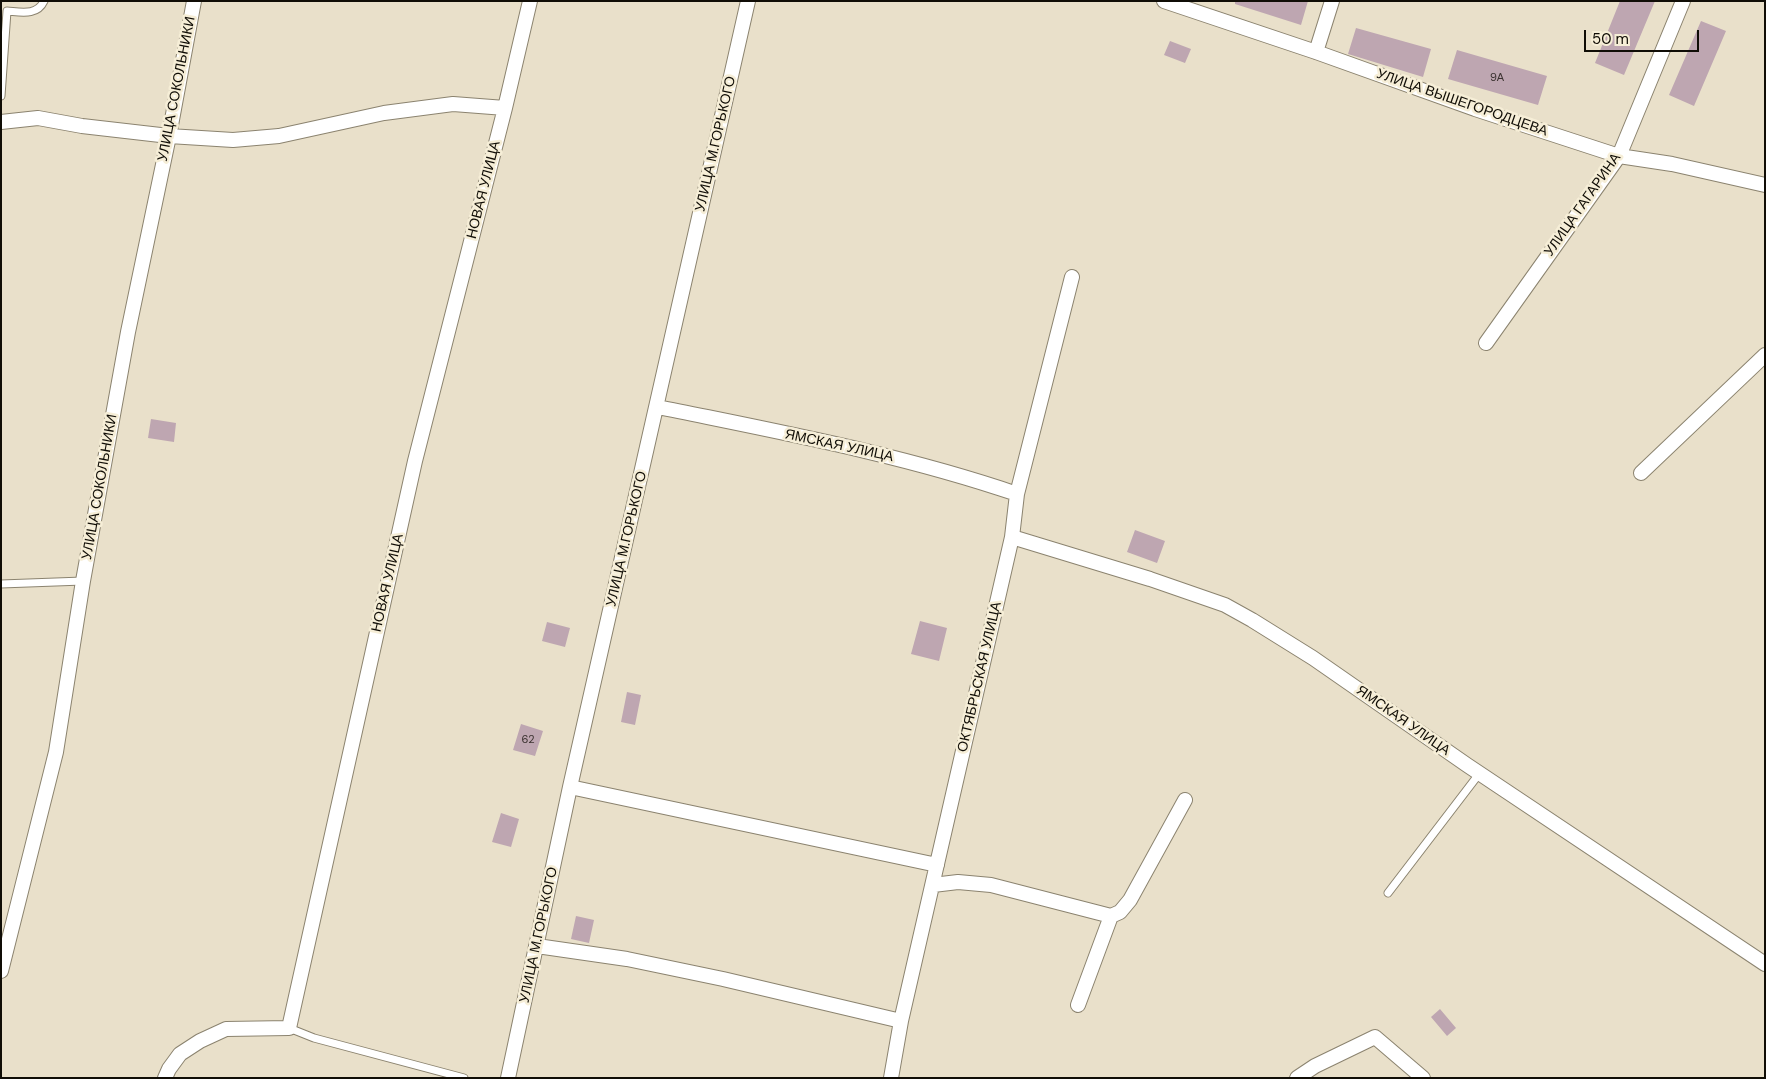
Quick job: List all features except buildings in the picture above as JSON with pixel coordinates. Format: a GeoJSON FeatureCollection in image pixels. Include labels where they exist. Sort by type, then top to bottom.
{"type":"FeatureCollection","features":[{"type":"Feature","properties":{"kind":"street","name":"УЛИЦА СОКОЛЬНИКИ"},"geometry":{"type":"LineString","coordinates":[[1,971],[56,752],[128,332],[194,1]]}},
{"type":"Feature","properties":{"kind":"street","name":"НОВАЯ УЛИЦА"},"geometry":{"type":"LineString","coordinates":[[289,1028],[415,460],[505,108],[530,1]]}},
{"type":"Feature","properties":{"kind":"street","name":"УЛИЦА М.ГОРЬКОГО"},"geometry":{"type":"LineString","coordinates":[[508,1078],[570,788],[658,407],[748,1]]}},
{"type":"Feature","properties":{"kind":"street","name":"УЛИЦА ВЫШЕГОРОДЦЕВА"},"geometry":{"type":"LineString","coordinates":[[1164,1],[1316,52],[1475,109],[1619,156],[1672,164],[1765,185]]}},
{"type":"Feature","properties":{"kind":"street"},"geometry":{"type":"LineString","coordinates":[[1316,52],[1332,1]]}},
{"type":"Feature","properties":{"kind":"street","name":"УЛИЦА ГАГАРИНА"},"geometry":{"type":"LineString","coordinates":[[1486,343],[1619,156],[1683,1]]}},
{"type":"Feature","properties":{"kind":"street"},"geometry":{"type":"LineString","coordinates":[[1,122],[38,118],[82,126],[168,136],[233,140],[279,136],[384,113],[453,104],[505,108]]}},
{"type":"Feature","properties":{"kind":"street","name":"ОКТЯБРЬСКАЯ УЛИЦА"},"geometry":{"type":"LineString","coordinates":[[891,1078],[902,1021],[1012,537],[1017,494],[1072,278]]}},
{"type":"Feature","properties":{"kind":"street"},"geometry":{"type":"LineString","coordinates":[[1640,473],[1765,355]]}},
{"type":"Feature","properties":{"kind":"street","name":"ЯМСКАЯ УЛИЦА"},"geometry":{"type":"LineString","coordinates":[[658,407],[880,454],[965,477],[1017,494]]}},
{"type":"Feature","properties":{"kind":"street","name":"ЯМСКАЯ УЛИЦА"},"geometry":{"type":"LineString","coordinates":[[1012,537],[1150,579],[1225,606],[1313,658],[1479,774],[1765,964]]}},
{"type":"Feature","properties":{"kind":"street"},"geometry":{"type":"LineString","coordinates":[[570,788],[938,865]]}},
{"type":"Feature","properties":{"kind":"street"},"geometry":{"type":"LineString","coordinates":[[933,884],[958,882],[990,884],[1111,916],[1120,912],[1130,900],[1185,800]]}},
{"type":"Feature","properties":{"kind":"street"},"geometry":{"type":"LineString","coordinates":[[1078,1005],[1111,916]]}},
{"type":"Feature","properties":{"kind":"street"},"geometry":{"type":"LineString","coordinates":[[536,946],[627,959],[724,979],[902,1021]]}},
{"type":"Feature","properties":{"kind":"street"},"geometry":{"type":"LineString","coordinates":[[165,1078],[168,1069],[180,1054],[200,1041],[226,1029],[289,1028]]}},
{"type":"Feature","properties":{"kind":"street"},"geometry":{"type":"LineString","coordinates":[[1297,1078],[1315,1066],[1375,1037],[1423,1078]]}},
{"type":"Feature","properties":{"kind":"lane"},"geometry":{"type":"LineString","coordinates":[[1,96],[4,12],[33,12],[41,7],[44,1]]}},
{"type":"Feature","properties":{"kind":"lane"},"geometry":{"type":"LineString","coordinates":[[1,584],[84,581]]}},
{"type":"Feature","properties":{"kind":"lane"},"geometry":{"type":"LineString","coordinates":[[1388,894],[1479,774]]}},
{"type":"Feature","properties":{"kind":"lane"},"geometry":{"type":"LineString","coordinates":[[289,1028],[314,1038],[464,1078]]}}]}
